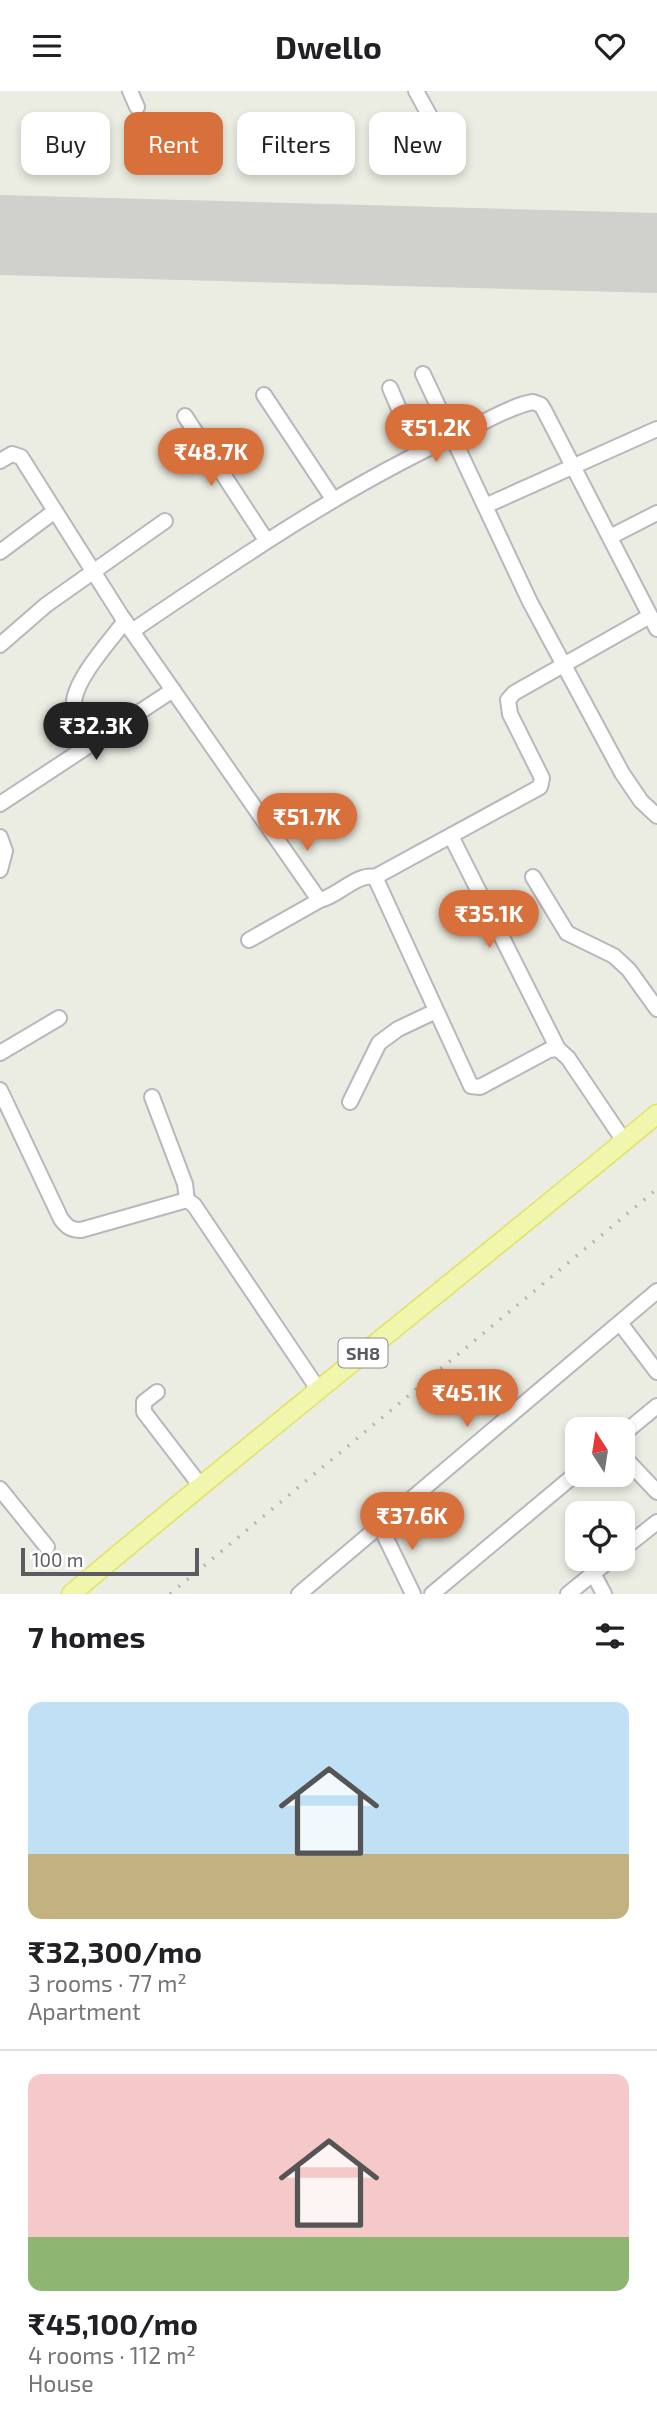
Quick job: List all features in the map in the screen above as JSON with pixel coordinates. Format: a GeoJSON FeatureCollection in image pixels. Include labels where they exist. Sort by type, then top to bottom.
{"type":"FeatureCollection","features":[{"type":"Feature","properties":{"kind":"main road","name":"SH8"},"geometry":{"type":"LineString","coordinates":[[71,1594],[200,1485],[657,1114]]}},
{"type":"Feature","properties":{"kind":"street"},"geometry":{"type":"LineString","coordinates":[[130,91],[137,107]]}},
{"type":"Feature","properties":{"kind":"street"},"geometry":{"type":"LineString","coordinates":[[416,91],[428,112]]}},
{"type":"Feature","properties":{"kind":"street"},"geometry":{"type":"LineString","coordinates":[[423,374],[530,602],[631,789],[657,816]]}},
{"type":"Feature","properties":{"kind":"street"},"geometry":{"type":"LineString","coordinates":[[390,388],[418,453]]}},
{"type":"Feature","properties":{"kind":"street"},"geometry":{"type":"LineString","coordinates":[[264,395],[333,499]]}},
{"type":"Feature","properties":{"kind":"street"},"geometry":{"type":"LineString","coordinates":[[80,751],[74,712],[75,694],[83,680],[128,626],[361,482],[452,436],[533,402],[541,405],[657,629]]}},
{"type":"Feature","properties":{"kind":"street"},"geometry":{"type":"LineString","coordinates":[[185,416],[266,540]]}},
{"type":"Feature","properties":{"kind":"street"},"geometry":{"type":"LineString","coordinates":[[485,506],[657,429]]}},
{"type":"Feature","properties":{"kind":"street"},"geometry":{"type":"LineString","coordinates":[[0,461],[12,454],[21,457],[128,626],[320,900]]}},
{"type":"Feature","properties":{"kind":"street"},"geometry":{"type":"LineString","coordinates":[[0,552],[55,511]]}},
{"type":"Feature","properties":{"kind":"street"},"geometry":{"type":"LineString","coordinates":[[610,537],[657,513]]}},
{"type":"Feature","properties":{"kind":"street"},"geometry":{"type":"LineString","coordinates":[[0,645],[46,605],[165,521]]}},
{"type":"Feature","properties":{"kind":"street"},"geometry":{"type":"LineString","coordinates":[[249,940],[363,877],[375,877],[540,786],[542,778],[507,709],[508,700],[514,693],[650,615]]}},
{"type":"Feature","properties":{"kind":"street"},"geometry":{"type":"LineString","coordinates":[[0,804],[173,690]]}},
{"type":"Feature","properties":{"kind":"street"},"geometry":{"type":"LineString","coordinates":[[451,836],[558,1049],[568,1058],[624,1141]]}},
{"type":"Feature","properties":{"kind":"street"},"geometry":{"type":"LineString","coordinates":[[0,837],[5,851],[0,870]]}},
{"type":"Feature","properties":{"kind":"street"},"geometry":{"type":"LineString","coordinates":[[375,877],[469,1083],[474,1088],[549,1050],[558,1049]]}},
{"type":"Feature","properties":{"kind":"street"},"geometry":{"type":"LineString","coordinates":[[533,877],[567,933],[614,956],[629,971],[657,1009]]}},
{"type":"Feature","properties":{"kind":"street"},"geometry":{"type":"LineString","coordinates":[[350,1102],[379,1043],[398,1029],[436,1011]]}},
{"type":"Feature","properties":{"kind":"street"},"geometry":{"type":"LineString","coordinates":[[0,1053],[59,1019]]}},
{"type":"Feature","properties":{"kind":"street"},"geometry":{"type":"LineString","coordinates":[[0,1090],[61,1219],[72,1230],[98,1226],[187,1199]]}},
{"type":"Feature","properties":{"kind":"street"},"geometry":{"type":"LineString","coordinates":[[152,1097],[185,1184],[187,1199],[194,1205],[318,1389]]}},
{"type":"Feature","properties":{"kind":"street"},"geometry":{"type":"LineString","coordinates":[[302,1593],[657,1291]]}},
{"type":"Feature","properties":{"kind":"street"},"geometry":{"type":"LineString","coordinates":[[620,1323],[657,1372]]}},
{"type":"Feature","properties":{"kind":"street"},"geometry":{"type":"LineString","coordinates":[[157,1392],[144,1402],[144,1412],[200,1485]]}},
{"type":"Feature","properties":{"kind":"street"},"geometry":{"type":"LineString","coordinates":[[635,1424],[657,1406]]}},
{"type":"Feature","properties":{"kind":"street"},"geometry":{"type":"LineString","coordinates":[[635,1469],[657,1492]]}},
{"type":"Feature","properties":{"kind":"street"},"geometry":{"type":"LineString","coordinates":[[432,1594],[565,1483]]}},
{"type":"Feature","properties":{"kind":"street"},"geometry":{"type":"LineString","coordinates":[[0,1489],[47,1547]]}},
{"type":"Feature","properties":{"kind":"street"},"geometry":{"type":"LineString","coordinates":[[635,1539],[657,1522]]}},
{"type":"Feature","properties":{"kind":"street"},"geometry":{"type":"LineString","coordinates":[[380,1526],[413,1594]]}},
{"type":"Feature","properties":{"kind":"street"},"geometry":{"type":"LineString","coordinates":[[568,1594],[596,1571]]}},
{"type":"Feature","properties":{"kind":"street"},"geometry":{"type":"LineString","coordinates":[[593,1573],[604,1594]]}},
{"type":"Feature","properties":{"kind":"runway"},"geometry":{"type":"LineString","coordinates":[[0,235],[657,253]]}},
{"type":"Feature","properties":{"kind":"railway"},"geometry":{"type":"LineString","coordinates":[[170,1594],[657,1189]]}}]}
